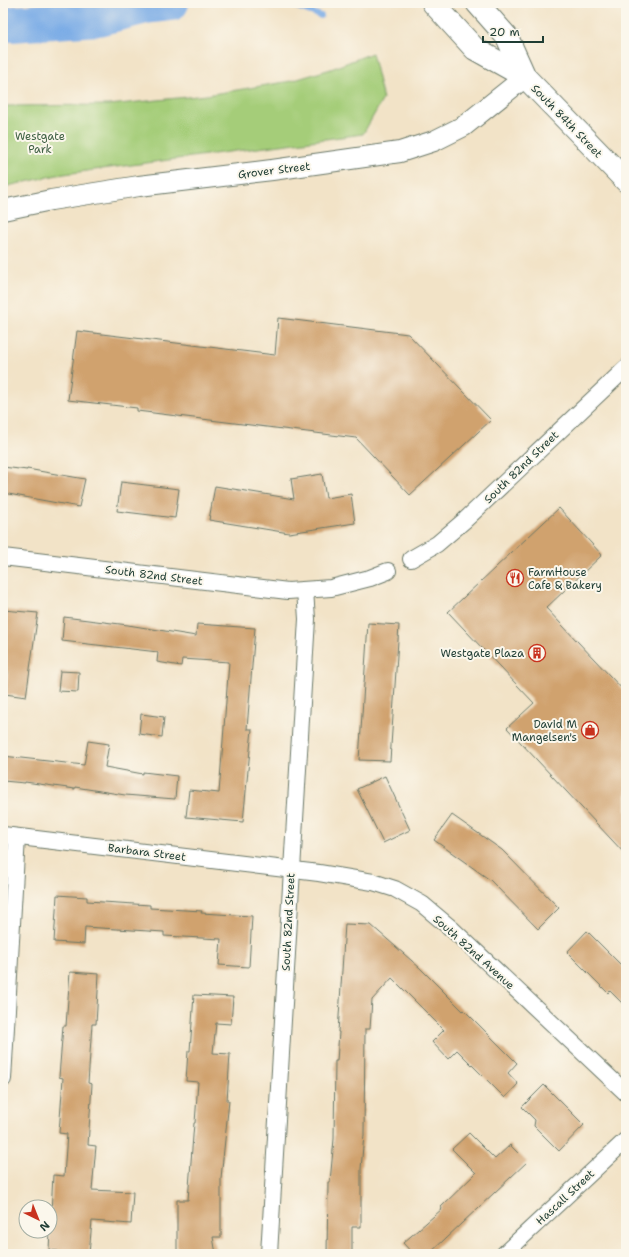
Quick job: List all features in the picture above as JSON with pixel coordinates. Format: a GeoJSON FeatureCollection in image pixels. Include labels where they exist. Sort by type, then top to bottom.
{"type":"FeatureCollection","features":[{"type":"Feature","properties":{"kind":"main road","name":"South 84th Street"},"geometry":{"type":"LineString","coordinates":[[433,3],[475,49],[525,77],[626,181]]}},
{"type":"Feature","properties":{"kind":"main road","name":"South 84th Street"},"geometry":{"type":"LineString","coordinates":[[477,3],[507,36],[525,77]]}},
{"type":"Feature","properties":{"kind":"street","name":"Grover Street"},"geometry":{"type":"LineString","coordinates":[[3,210],[51,200],[132,187],[272,170],[400,152],[434,141],[464,126],[525,77]]}},
{"type":"Feature","properties":{"kind":"street","name":"South 82nd Street"},"geometry":{"type":"LineString","coordinates":[[411,559],[437,544],[464,521],[626,368]]}},
{"type":"Feature","properties":{"kind":"street","name":"South 82nd Street"},"geometry":{"type":"LineString","coordinates":[[3,557],[288,591],[331,588],[370,578],[388,571]]}},
{"type":"Feature","properties":{"kind":"street","name":"South 82nd Street"},"geometry":{"type":"LineString","coordinates":[[269,1254],[307,618],[305,590]]}},
{"type":"Feature","properties":{"kind":"street","name":"Barbara Street"},"geometry":{"type":"LineString","coordinates":[[10,836],[291,870]]}},
{"type":"Feature","properties":{"kind":"street"},"geometry":{"type":"LineString","coordinates":[[3,1079],[10,836]]}},
{"type":"Feature","properties":{"kind":"street","name":"South 82nd Avenue"},"geometry":{"type":"LineString","coordinates":[[291,870],[373,882],[395,889],[422,904],[453,930],[626,1093]]}},
{"type":"Feature","properties":{"kind":"street","name":"Hascall Street"},"geometry":{"type":"LineString","coordinates":[[504,1254],[626,1140]]}},
{"type":"Feature","properties":{"kind":"green space","name":"Westgate Park"},"geometry":{"type":"Polygon","coordinates":[[[372,53],[383,99],[363,134],[57,175],[3,187],[3,106],[109,105],[207,95],[291,81],[331,69],[372,53]]]}},
{"type":"Feature","properties":{"kind":"building"},"geometry":{"type":"Polygon","coordinates":[[[278,318],[408,334],[491,420],[410,495],[356,438],[137,411],[137,408],[68,400],[77,331],[275,355],[278,318]]]}},
{"type":"Feature","properties":{"kind":"building"},"geometry":{"type":"Polygon","coordinates":[[[3,467],[27,469],[85,479],[79,507],[3,493],[3,467]]]}},
{"type":"Feature","properties":{"kind":"building"},"geometry":{"type":"Polygon","coordinates":[[[322,474],[326,498],[351,494],[355,523],[289,533],[209,520],[215,486],[294,499],[291,479],[322,474]]]}},
{"type":"Feature","properties":{"kind":"building"},"geometry":{"type":"Polygon","coordinates":[[[121,482],[179,489],[175,518],[117,511],[121,482]]]}},
{"type":"Feature","properties":{"kind":"building","name":"Westgate Plaza"},"geometry":{"type":"Polygon","coordinates":[[[559,508],[602,555],[546,608],[626,693],[626,855],[507,728],[534,703],[448,612],[559,508]]]}},
{"type":"Feature","properties":{"kind":"building"},"geometry":{"type":"Polygon","coordinates":[[[3,610],[38,613],[26,697],[5,694],[8,672],[3,672],[3,610]]]}},
{"type":"Feature","properties":{"kind":"building"},"geometry":{"type":"Polygon","coordinates":[[[64,617],[196,636],[197,624],[255,628],[247,729],[252,729],[243,822],[186,817],[189,790],[219,793],[229,662],[182,659],[181,666],[157,662],[158,652],[62,641],[64,617]]]}},
{"type":"Feature","properties":{"kind":"building"},"geometry":{"type":"Polygon","coordinates":[[[368,623],[399,625],[390,761],[359,760],[368,623]]]}},
{"type":"Feature","properties":{"kind":"building"},"geometry":{"type":"Polygon","coordinates":[[[60,671],[79,672],[78,692],[58,691],[60,671]]]}},
{"type":"Feature","properties":{"kind":"building"},"geometry":{"type":"Polygon","coordinates":[[[141,714],[164,717],[162,737],[139,734],[141,714]]]}},
{"type":"Feature","properties":{"kind":"building"},"geometry":{"type":"Polygon","coordinates":[[[88,741],[109,744],[105,767],[143,774],[143,772],[177,776],[175,799],[125,795],[75,787],[75,789],[25,782],[3,781],[3,756],[84,765],[88,741]]]}},
{"type":"Feature","properties":{"kind":"building"},"geometry":{"type":"Polygon","coordinates":[[[385,776],[410,830],[383,843],[357,789],[385,776]]]}},
{"type":"Feature","properties":{"kind":"building"},"geometry":{"type":"Polygon","coordinates":[[[452,815],[502,850],[559,908],[538,929],[490,880],[434,840],[452,815]]]}},
{"type":"Feature","properties":{"kind":"building"},"geometry":{"type":"Polygon","coordinates":[[[57,895],[87,897],[87,901],[150,905],[150,908],[252,916],[249,967],[219,965],[221,939],[164,936],[164,932],[85,927],[84,944],[54,942],[57,895]]]}},
{"type":"Feature","properties":{"kind":"building"},"geometry":{"type":"Polygon","coordinates":[[[345,924],[371,925],[420,968],[517,1063],[508,1073],[518,1084],[505,1098],[457,1050],[448,1059],[432,1042],[444,1030],[392,978],[372,1000],[370,1029],[365,1029],[361,1227],[352,1227],[352,1254],[327,1254],[328,1182],[330,1182],[334,1139],[335,1061],[337,1061],[345,924]]]}},
{"type":"Feature","properties":{"kind":"building"},"geometry":{"type":"Polygon","coordinates":[[[587,931],[626,970],[626,1007],[610,991],[608,993],[567,952],[587,931]]]}},
{"type":"Feature","properties":{"kind":"building"},"geometry":{"type":"Polygon","coordinates":[[[70,972],[99,974],[96,1024],[92,1024],[88,1083],[92,1084],[88,1145],[96,1146],[92,1190],[133,1192],[131,1224],[92,1221],[89,1254],[58,1254],[58,1251],[49,1250],[50,1239],[58,1239],[58,1199],[52,1199],[53,1175],[64,1176],[67,1134],[59,1133],[63,1078],[59,1077],[63,1026],[66,1026],[70,972]]]}},
{"type":"Feature","properties":{"kind":"building"},"geometry":{"type":"Polygon","coordinates":[[[194,995],[233,997],[231,1024],[216,1023],[213,1053],[230,1054],[227,1101],[229,1101],[221,1178],[221,1237],[213,1237],[216,1254],[177,1254],[177,1200],[188,1200],[198,1082],[186,1081],[188,1051],[190,1051],[194,995]]]}},
{"type":"Feature","properties":{"kind":"building"},"geometry":{"type":"Polygon","coordinates":[[[544,1085],[584,1125],[559,1151],[534,1126],[535,1120],[522,1107],[544,1085]]]}},
{"type":"Feature","properties":{"kind":"building"},"geometry":{"type":"Polygon","coordinates":[[[469,1133],[495,1159],[510,1145],[527,1162],[429,1254],[413,1254],[403,1243],[442,1209],[441,1207],[476,1173],[452,1149],[469,1133]]]}},
{"type":"Feature","properties":{"kind":"waterway"},"geometry":{"type":"LineString","coordinates":[[3,23],[11,24],[98,18],[146,6],[171,3]]}},
{"type":"Feature","properties":{"kind":"waterway"},"geometry":{"type":"LineString","coordinates":[[287,3],[321,16]]}},
{"type":"Feature","properties":{"kind":"place","name":"FarmHouse Cafe & Bakery"},"geometry":{"type":"Point","coordinates":[515,578]}},
{"type":"Feature","properties":{"kind":"place","name":"Westgate Plaza"},"geometry":{"type":"Point","coordinates":[537,653]}},
{"type":"Feature","properties":{"kind":"place","name":"David M Mangelsen's"},"geometry":{"type":"Point","coordinates":[590,730]}}]}
